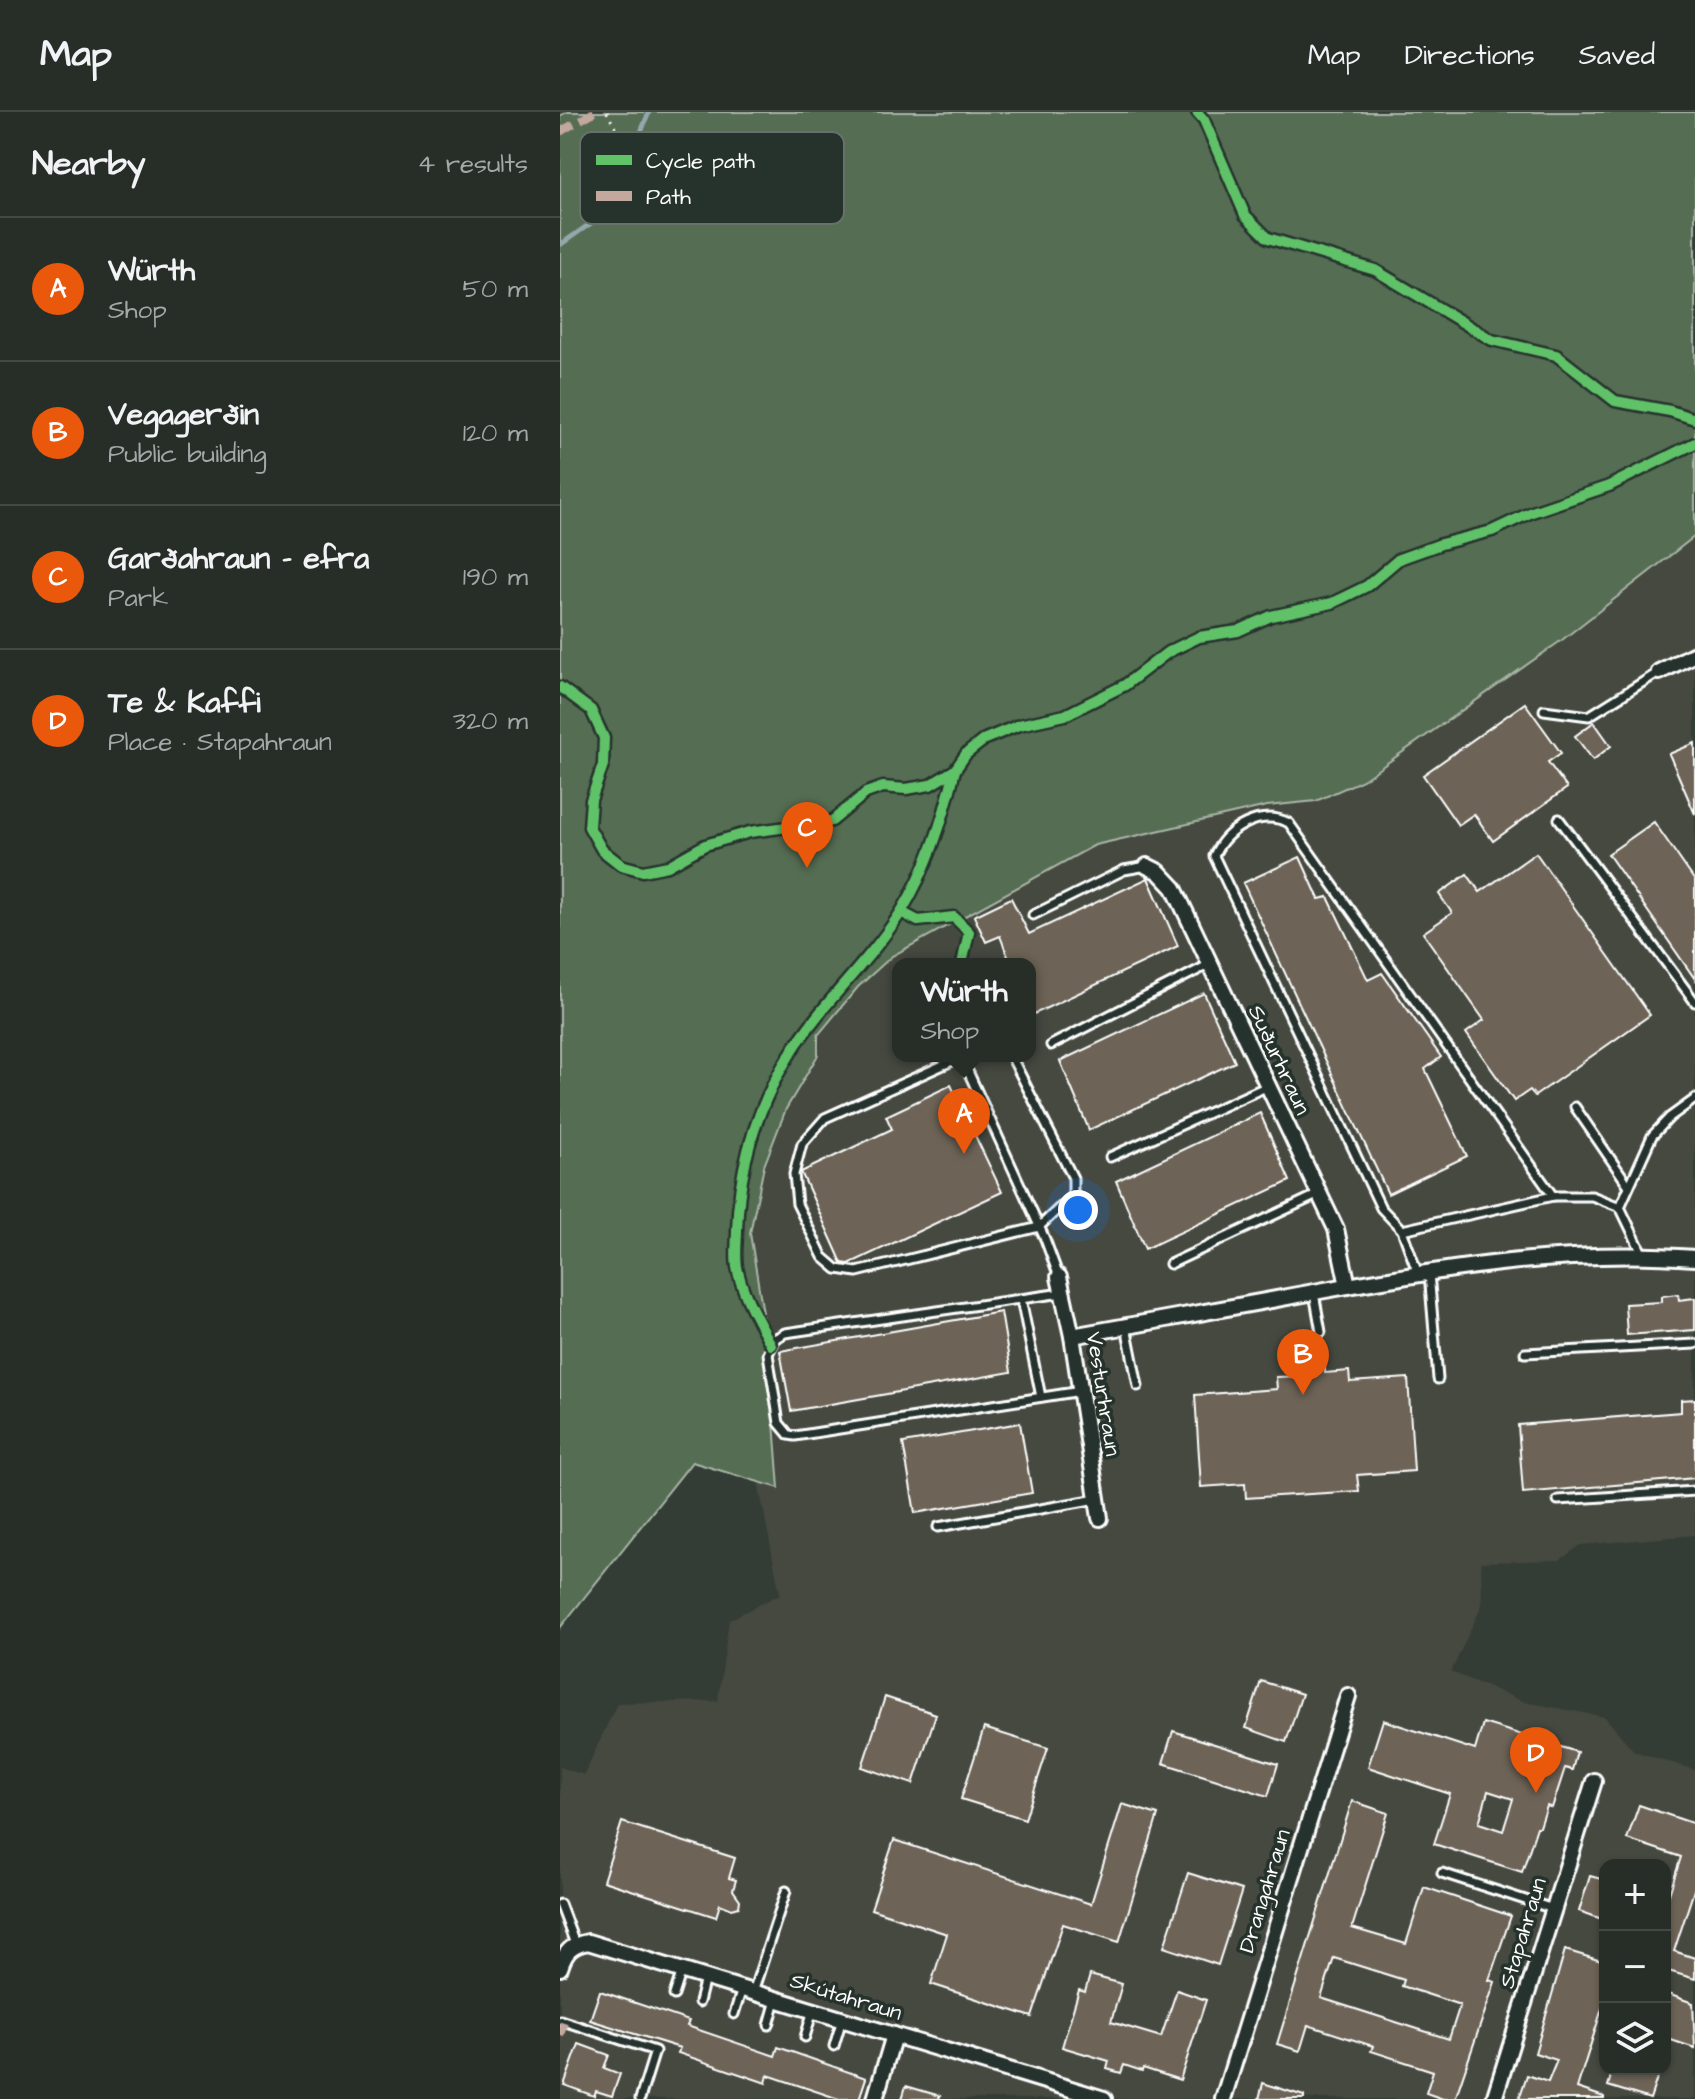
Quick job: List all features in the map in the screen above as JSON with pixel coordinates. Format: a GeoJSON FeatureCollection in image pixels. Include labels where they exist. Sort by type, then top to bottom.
{"type":"FeatureCollection","features":[{"type":"Feature","properties":{"kind":"street"},"geometry":{"type":"LineString","coordinates":[[1659,672],[1695,654]]}},
{"type":"Feature","properties":{"kind":"street","name":"Suðurhraun"},"geometry":{"type":"LineString","coordinates":[[1147,866],[1159,872],[1174,888],[1336,1229],[1348,1286]]}},
{"type":"Feature","properties":{"kind":"street"},"geometry":{"type":"LineString","coordinates":[[1072,1336],[1424,1273],[1544,1258],[1643,1255],[1695,1258]]}},
{"type":"Feature","properties":{"kind":"street","name":"Vesturhraun"},"geometry":{"type":"LineString","coordinates":[[1059,1277],[1072,1336],[1100,1518]]}},
{"type":"Feature","properties":{"kind":"street","name":"Drangahraun"},"geometry":{"type":"LineString","coordinates":[[1223,2099],[1348,1696]]}},
{"type":"Feature","properties":{"kind":"street","name":"Stapahraun"},"geometry":{"type":"LineString","coordinates":[[1494,2099],[1594,1781]]}},
{"type":"Feature","properties":{"kind":"street","name":"Skútahraun"},"geometry":{"type":"LineString","coordinates":[[575,1944],[588,1942],[1104,2099]]}},
{"type":"Feature","properties":{"kind":"street"},"geometry":{"type":"LineString","coordinates":[[560,1968],[564,1955],[575,1944]]}},
{"type":"Feature","properties":{"kind":"street"},"geometry":{"type":"LineString","coordinates":[[875,2099],[894,2035]]}},
{"type":"Feature","properties":{"kind":"lane"},"geometry":{"type":"LineString","coordinates":[[1544,710],[1589,716],[1659,672]]}},
{"type":"Feature","properties":{"kind":"lane"},"geometry":{"type":"LineString","coordinates":[[1438,1379],[1424,1273],[1402,1230],[1381,1208],[1214,856],[1220,842],[1257,818],[1276,816],[1289,823],[1553,1196]]}},
{"type":"Feature","properties":{"kind":"lane"},"geometry":{"type":"LineString","coordinates":[[1559,819],[1695,1002]]}},
{"type":"Feature","properties":{"kind":"lane"},"geometry":{"type":"LineString","coordinates":[[1033,915],[1124,870],[1147,866]]}},
{"type":"Feature","properties":{"kind":"lane"},"geometry":{"type":"LineString","coordinates":[[1051,1045],[1210,964]]}},
{"type":"Feature","properties":{"kind":"lane"},"geometry":{"type":"LineString","coordinates":[[948,1062],[825,1118],[802,1144],[794,1174],[797,1204],[823,1257],[837,1269],[857,1272],[1039,1227],[1073,1195],[1073,1178],[1014,1062]]}},
{"type":"Feature","properties":{"kind":"lane"},"geometry":{"type":"LineString","coordinates":[[964,1062],[1059,1277]]}},
{"type":"Feature","properties":{"kind":"lane"},"geometry":{"type":"LineString","coordinates":[[1110,1157],[1268,1086]]}},
{"type":"Feature","properties":{"kind":"lane"},"geometry":{"type":"LineString","coordinates":[[1620,1207],[1652,1136],[1670,1117],[1695,1099]]}},
{"type":"Feature","properties":{"kind":"lane"},"geometry":{"type":"LineString","coordinates":[[1575,1107],[1629,1186]]}},
{"type":"Feature","properties":{"kind":"lane"},"geometry":{"type":"LineString","coordinates":[[1170,1264],[1319,1194]]}},
{"type":"Feature","properties":{"kind":"lane"},"geometry":{"type":"LineString","coordinates":[[1402,1230],[1553,1196],[1592,1196],[1620,1207],[1643,1255]]}},
{"type":"Feature","properties":{"kind":"lane"},"geometry":{"type":"LineString","coordinates":[[1062,1293],[785,1333],[776,1338],[768,1354],[779,1423],[789,1435],[795,1436],[1081,1391]]}},
{"type":"Feature","properties":{"kind":"lane"},"geometry":{"type":"LineString","coordinates":[[1314,1293],[1321,1332]]}},
{"type":"Feature","properties":{"kind":"lane"},"geometry":{"type":"LineString","coordinates":[[1021,1299],[1041,1397]]}},
{"type":"Feature","properties":{"kind":"lane"},"geometry":{"type":"LineString","coordinates":[[1126,1326],[1138,1386]]}},
{"type":"Feature","properties":{"kind":"lane"},"geometry":{"type":"LineString","coordinates":[[1525,1353],[1695,1344]]}},
{"type":"Feature","properties":{"kind":"lane"},"geometry":{"type":"LineString","coordinates":[[1558,1500],[1695,1491]]}},
{"type":"Feature","properties":{"kind":"lane"},"geometry":{"type":"LineString","coordinates":[[938,1527],[1097,1499]]}},
{"type":"Feature","properties":{"kind":"lane"},"geometry":{"type":"LineString","coordinates":[[1442,1873],[1553,1909]]}},
{"type":"Feature","properties":{"kind":"lane"},"geometry":{"type":"LineString","coordinates":[[734,2014],[748,1990],[786,1891]]}},
{"type":"Feature","properties":{"kind":"lane"},"geometry":{"type":"LineString","coordinates":[[560,1904],[575,1944]]}},
{"type":"Feature","properties":{"kind":"lane"},"geometry":{"type":"LineString","coordinates":[[674,1995],[682,1970]]}},
{"type":"Feature","properties":{"kind":"lane"},"geometry":{"type":"LineString","coordinates":[[699,2002],[705,1977]]}},
{"type":"Feature","properties":{"kind":"lane"},"geometry":{"type":"LineString","coordinates":[[769,2025],[777,1999]]}},
{"type":"Feature","properties":{"kind":"lane"},"geometry":{"type":"LineString","coordinates":[[805,2037],[813,2010]]}},
{"type":"Feature","properties":{"kind":"lane"},"geometry":{"type":"LineString","coordinates":[[834,2046],[842,2019]]}},
{"type":"Feature","properties":{"kind":"lane"},"geometry":{"type":"LineString","coordinates":[[560,2020],[655,2051],[640,2099]]}},
{"type":"Feature","properties":{"kind":"path"},"geometry":{"type":"LineString","coordinates":[[607,112],[617,132]]}},
{"type":"Feature","properties":{"kind":"shaded area"},"geometry":{"type":"Polygon","coordinates":[[[1695,536],[1695,1535],[1581,1545],[1560,1560],[1481,1562],[1482,1605],[1451,1672],[1525,1702],[1605,1717],[1634,1751],[1695,1770],[1695,2099],[560,2099],[560,1767],[584,1775],[617,1703],[718,1701],[729,1620],[780,1594],[739,1385],[756,1277],[750,1233],[764,1166],[786,1109],[818,1055],[818,1035],[826,1022],[892,956],[1089,848],[1267,788],[1563,640],[1695,536]]]}},
{"type":"Feature","properties":{"kind":"green space"},"geometry":{"type":"Polygon","coordinates":[[[567,112],[1695,112],[1695,536],[1562,640],[1363,780],[1316,801],[1267,806],[1095,845],[892,956],[858,987],[818,1035],[818,1055],[786,1109],[764,1166],[750,1233],[768,1344],[779,1488],[692,1462],[560,1628],[560,116],[567,112]]]}},
{"type":"Feature","properties":{"kind":"building"},"geometry":{"type":"Polygon","coordinates":[[[1525,703],[1561,753],[1548,762],[1567,788],[1493,841],[1474,814],[1458,825],[1423,775],[1525,703]]]}},
{"type":"Feature","properties":{"kind":"building"},"geometry":{"type":"Polygon","coordinates":[[[1594,722],[1611,746],[1593,760],[1575,736],[1594,722]]]}},
{"type":"Feature","properties":{"kind":"building"},"geometry":{"type":"Polygon","coordinates":[[[1695,743],[1695,814],[1669,754],[1695,743]]]}},
{"type":"Feature","properties":{"kind":"building"},"geometry":{"type":"Polygon","coordinates":[[[1654,822],[1695,881],[1695,979],[1608,854],[1654,822]]]}},
{"type":"Feature","properties":{"kind":"building"},"geometry":{"type":"Polygon","coordinates":[[[1536,853],[1650,1015],[1535,1096],[1530,1090],[1514,1101],[1466,1033],[1484,1020],[1423,933],[1452,913],[1439,894],[1467,874],[1480,892],[1536,853]]]}},
{"type":"Feature","properties":{"kind":"building"},"geometry":{"type":"Polygon","coordinates":[[[1300,857],[1319,899],[1328,897],[1368,980],[1382,973],[1441,1057],[1425,1069],[1467,1156],[1388,1194],[1243,883],[1300,857]]]}},
{"type":"Feature","properties":{"kind":"building"},"geometry":{"type":"Polygon","coordinates":[[[1148,878],[1178,946],[1036,1013],[1036,958],[1009,958],[1000,936],[986,942],[974,916],[1011,898],[1029,934],[1148,878]]]}},
{"type":"Feature","properties":{"kind":"building"},"geometry":{"type":"Polygon","coordinates":[[[1204,993],[1235,1062],[1089,1130],[1060,1061],[1204,993]]]}},
{"type":"Feature","properties":{"kind":"building"},"geometry":{"type":"Polygon","coordinates":[[[951,1085],[1002,1192],[849,1264],[842,1263],[801,1172],[892,1129],[886,1116],[951,1085]]]}},
{"type":"Feature","properties":{"kind":"building"},"geometry":{"type":"Polygon","coordinates":[[[1260,1113],[1290,1181],[1145,1249],[1116,1181],[1260,1113]]]}},
{"type":"Feature","properties":{"kind":"building"},"geometry":{"type":"Polygon","coordinates":[[[1678,1294],[1679,1300],[1695,1298],[1695,1330],[1627,1335],[1625,1304],[1662,1302],[1662,1296],[1678,1294]]]}},
{"type":"Feature","properties":{"kind":"building"},"geometry":{"type":"Polygon","coordinates":[[[1001,1312],[1011,1372],[791,1411],[780,1351],[1001,1312]]]}},
{"type":"Feature","properties":{"kind":"building"},"geometry":{"type":"Polygon","coordinates":[[[1325,1367],[1325,1373],[1349,1371],[1350,1382],[1408,1378],[1414,1471],[1357,1475],[1359,1491],[1246,1498],[1245,1484],[1201,1487],[1195,1395],[1277,1389],[1276,1377],[1301,1376],[1301,1369],[1325,1367]]]}},
{"type":"Feature","properties":{"kind":"building"},"geometry":{"type":"Polygon","coordinates":[[[1695,1399],[1695,1478],[1523,1493],[1518,1425],[1681,1412],[1681,1400],[1695,1399]]]}},
{"type":"Feature","properties":{"kind":"building"},"geometry":{"type":"Polygon","coordinates":[[[1020,1423],[1032,1493],[915,1513],[903,1443],[1020,1423]]]}},
{"type":"Feature","properties":{"kind":"building"},"geometry":{"type":"Polygon","coordinates":[[[1261,1681],[1302,1694],[1286,1742],[1246,1728],[1261,1681]]]}},
{"type":"Feature","properties":{"kind":"building"},"geometry":{"type":"Polygon","coordinates":[[[885,1697],[936,1714],[913,1784],[862,1767],[885,1697]]]}},
{"type":"Feature","properties":{"kind":"building"},"geometry":{"type":"Polygon","coordinates":[[[1383,1720],[1475,1750],[1483,1723],[1577,1752],[1572,1770],[1565,1768],[1552,1808],[1547,1806],[1540,1827],[1537,1827],[1522,1872],[1434,1844],[1450,1794],[1368,1767],[1383,1720]],[[1488,1791],[1479,1823],[1503,1831],[1513,1799],[1488,1791]]]}},
{"type":"Feature","properties":{"kind":"building"},"geometry":{"type":"Polygon","coordinates":[[[984,1728],[1048,1748],[1025,1819],[961,1799],[984,1728]]]}},
{"type":"Feature","properties":{"kind":"building"},"geometry":{"type":"Polygon","coordinates":[[[1173,1731],[1278,1764],[1268,1796],[1163,1763],[1173,1731]]]}},
{"type":"Feature","properties":{"kind":"building"},"geometry":{"type":"Polygon","coordinates":[[[1352,1801],[1388,1813],[1352,1928],[1406,1944],[1424,1887],[1511,1916],[1489,1980],[1495,1982],[1455,2099],[1443,2099],[1426,2093],[1433,2071],[1371,2051],[1373,2046],[1308,2025],[1300,2051],[1277,2044],[1352,1801]],[[1334,1958],[1321,1998],[1449,2039],[1460,2005],[1402,1986],[1404,1980],[1334,1958]]]}},
{"type":"Feature","properties":{"kind":"building"},"geometry":{"type":"Polygon","coordinates":[[[1122,1804],[1158,1815],[1119,1942],[1063,1924],[1032,2017],[931,1984],[947,1934],[871,1909],[894,1840],[1091,1904],[1122,1804]]]}},
{"type":"Feature","properties":{"kind":"building"},"geometry":{"type":"Polygon","coordinates":[[[1639,1805],[1695,1824],[1695,1887],[1674,1951],[1695,1958],[1695,1979],[1671,1972],[1671,1888],[1681,1857],[1627,1839],[1639,1805]]]}},
{"type":"Feature","properties":{"kind":"building"},"geometry":{"type":"Polygon","coordinates":[[[622,1822],[735,1858],[729,1878],[736,1880],[733,1890],[740,1900],[739,1907],[732,1909],[720,1904],[716,1917],[603,1881],[622,1822]]]}},
{"type":"Feature","properties":{"kind":"building"},"geometry":{"type":"Polygon","coordinates":[[[1188,1873],[1242,1890],[1218,1965],[1164,1947],[1188,1873]]]}},
{"type":"Feature","properties":{"kind":"building"},"geometry":{"type":"Polygon","coordinates":[[[1590,1876],[1599,1878],[1599,1918],[1579,1911],[1590,1876]]]}},
{"type":"Feature","properties":{"kind":"building"},"geometry":{"type":"Polygon","coordinates":[[[1565,1950],[1599,1960],[1599,2018],[1577,2088],[1604,2099],[1519,2099],[1527,2075],[1548,2082],[1557,2060],[1535,2053],[1565,1950]]]}},
{"type":"Feature","properties":{"kind":"building"},"geometry":{"type":"Polygon","coordinates":[[[1090,1975],[1122,1984],[1111,2022],[1161,2037],[1177,1990],[1206,2000],[1180,2080],[1124,2065],[1121,2073],[1107,2069],[1109,2061],[1062,2047],[1079,1990],[1085,1992],[1090,1975]]]}},
{"type":"Feature","properties":{"kind":"building"},"geometry":{"type":"Polygon","coordinates":[[[600,1991],[689,2021],[687,2026],[775,2056],[778,2047],[866,2078],[859,2099],[839,2099],[768,2075],[766,2083],[678,2053],[680,2048],[590,2020],[600,1991]]]}},
{"type":"Feature","properties":{"kind":"building"},"geometry":{"type":"Polygon","coordinates":[[[1671,1995],[1693,2003],[1695,2048],[1671,2040],[1671,1995]]]}},
{"type":"Feature","properties":{"kind":"building"},"geometry":{"type":"Polygon","coordinates":[[[579,2044],[609,2055],[604,2068],[620,2074],[612,2096],[596,2091],[594,2096],[564,2085],[579,2044]]]}},
{"type":"Feature","properties":{"kind":"building"},"geometry":{"type":"Polygon","coordinates":[[[1611,2075],[1658,2075],[1650,2099],[1608,2086],[1611,2075]]]}},
{"type":"Feature","properties":{"kind":"building"},"geometry":{"type":"Polygon","coordinates":[[[1263,2083],[1304,2096],[1304,2099],[1259,2099],[1263,2083]]]}},
{"type":"Feature","properties":{"kind":"building"},"geometry":{"type":"Polygon","coordinates":[[[906,2086],[940,2096],[939,2099],[902,2099],[906,2086]]]}},
{"type":"Feature","properties":{"kind":"waterway"},"geometry":{"type":"LineString","coordinates":[[641,132],[649,112]]}},
{"type":"Feature","properties":{"kind":"waterway"},"geometry":{"type":"LineString","coordinates":[[560,245],[590,224]]}},
{"type":"Feature","properties":{"kind":"marked path"},"geometry":{"type":"LineString","coordinates":[[560,132],[594,112]]}},
{"type":"Feature","properties":{"kind":"marked path"},"geometry":{"type":"LineString","coordinates":[[560,2035],[564,2022]]}},
{"type":"Feature","properties":{"kind":"cycle path"},"geometry":{"type":"LineString","coordinates":[[1197,112],[1204,120],[1245,215],[1268,238],[1375,270],[1492,340],[1556,355],[1615,401],[1695,419]]}},
{"type":"Feature","properties":{"kind":"cycle path"},"geometry":{"type":"LineString","coordinates":[[560,687],[591,710],[604,738],[603,765],[591,800],[589,827],[602,850],[621,865],[643,871],[668,866],[705,845],[750,832],[832,821],[866,793],[883,787],[906,789],[930,785],[955,770],[966,754],[985,739],[1019,725],[1065,715],[1125,685],[1168,652],[1199,637],[1238,631],[1271,616],[1332,603],[1367,586],[1399,559],[1492,531],[1532,512],[1609,486],[1695,443]]}},
{"type":"Feature","properties":{"kind":"cycle path"},"geometry":{"type":"LineString","coordinates":[[771,1345],[747,1297],[736,1262],[739,1206],[752,1137],[769,1093],[792,1051],[875,948],[911,895],[934,843],[955,770]]}},
{"type":"Feature","properties":{"kind":"cycle path"},"geometry":{"type":"LineString","coordinates":[[901,912],[918,921],[954,917],[969,932],[963,958]]}},
{"type":"Feature","properties":{"kind":"place","name":"Garðahraun - efra"},"geometry":{"type":"Point","coordinates":[807,868]}},
{"type":"Feature","properties":{"kind":"place","name":"Würth"},"geometry":{"type":"Point","coordinates":[964,1154]}},
{"type":"Feature","properties":{"kind":"place","name":"Vegagerðin"},"geometry":{"type":"Point","coordinates":[1303,1395]}},
{"type":"Feature","properties":{"kind":"place","name":"Te & Kaffi"},"geometry":{"type":"Point","coordinates":[1536,1793]}}]}
